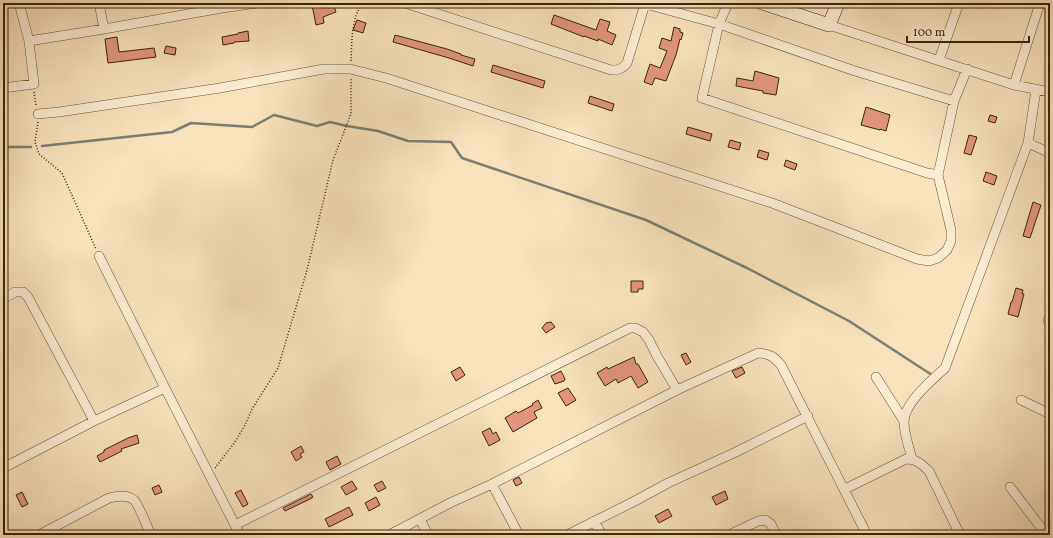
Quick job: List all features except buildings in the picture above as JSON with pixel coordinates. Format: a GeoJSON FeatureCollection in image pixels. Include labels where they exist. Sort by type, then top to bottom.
{"type":"FeatureCollection","features":[{"type":"Feature","properties":{"kind":"street"},"geometry":{"type":"LineString","coordinates":[[3,88],[34,84],[28,40],[19,3]]}},
{"type":"Feature","properties":{"kind":"street"},"geometry":{"type":"LineString","coordinates":[[99,3],[104,29]]}},
{"type":"Feature","properties":{"kind":"street"},"geometry":{"type":"LineString","coordinates":[[28,40],[104,29],[222,5],[258,3]]}},
{"type":"Feature","properties":{"kind":"street"},"geometry":{"type":"LineString","coordinates":[[405,3],[612,70],[623,68],[627,63],[644,4],[718,24],[855,71],[954,101]]}},
{"type":"Feature","properties":{"kind":"street"},"geometry":{"type":"LineString","coordinates":[[728,3],[718,24],[702,98],[928,173],[938,175]]}},
{"type":"Feature","properties":{"kind":"street"},"geometry":{"type":"LineString","coordinates":[[762,3],[1014,85],[1050,92]]}},
{"type":"Feature","properties":{"kind":"street"},"geometry":{"type":"LineString","coordinates":[[829,25],[838,3]]}},
{"type":"Feature","properties":{"kind":"street"},"geometry":{"type":"LineString","coordinates":[[939,60],[959,3]]}},
{"type":"Feature","properties":{"kind":"street"},"geometry":{"type":"LineString","coordinates":[[1014,85],[1040,3]]}},
{"type":"Feature","properties":{"kind":"street"},"geometry":{"type":"LineString","coordinates":[[38,114],[220,88],[324,69],[350,69],[386,78],[772,203],[917,259],[929,261],[938,258],[947,250],[951,241],[951,230],[938,175],[954,101],[967,69]]}},
{"type":"Feature","properties":{"kind":"street"},"geometry":{"type":"LineString","coordinates":[[912,459],[906,437],[904,421],[907,408],[924,387],[945,368],[1028,143],[1036,90]]}},
{"type":"Feature","properties":{"kind":"street"},"geometry":{"type":"LineString","coordinates":[[1028,143],[1050,152]]}},
{"type":"Feature","properties":{"kind":"street"},"geometry":{"type":"LineString","coordinates":[[99,256],[240,535]]}},
{"type":"Feature","properties":{"kind":"street"},"geometry":{"type":"LineString","coordinates":[[3,299],[15,292],[23,292],[28,297],[94,421]]}},
{"type":"Feature","properties":{"kind":"street"},"geometry":{"type":"LineString","coordinates":[[1050,316],[1048,321],[1050,323]]}},
{"type":"Feature","properties":{"kind":"street"},"geometry":{"type":"LineString","coordinates":[[234,525],[630,328],[635,328],[643,332],[677,390]]}},
{"type":"Feature","properties":{"kind":"street"},"geometry":{"type":"LineString","coordinates":[[388,535],[677,390],[758,353],[774,357],[781,365],[867,535]]}},
{"type":"Feature","properties":{"kind":"street"},"geometry":{"type":"LineString","coordinates":[[876,377],[904,421]]}},
{"type":"Feature","properties":{"kind":"street"},"geometry":{"type":"LineString","coordinates":[[3,468],[94,421],[165,388]]}},
{"type":"Feature","properties":{"kind":"street"},"geometry":{"type":"LineString","coordinates":[[1021,400],[1050,414]]}},
{"type":"Feature","properties":{"kind":"street"},"geometry":{"type":"LineString","coordinates":[[567,535],[668,483],[736,452],[808,416]]}},
{"type":"Feature","properties":{"kind":"street"},"geometry":{"type":"LineString","coordinates":[[845,489],[906,459],[912,459],[921,463],[929,471],[960,535]]}},
{"type":"Feature","properties":{"kind":"street"},"geometry":{"type":"LineString","coordinates":[[492,484],[519,535]]}},
{"type":"Feature","properties":{"kind":"street"},"geometry":{"type":"LineString","coordinates":[[1010,486],[1043,530],[1050,534]]}},
{"type":"Feature","properties":{"kind":"street"},"geometry":{"type":"LineString","coordinates":[[39,535],[109,498],[118,495],[127,496],[135,500],[151,535]]}},
{"type":"Feature","properties":{"kind":"street"},"geometry":{"type":"LineString","coordinates":[[420,519],[428,535]]}},
{"type":"Feature","properties":{"kind":"street"},"geometry":{"type":"LineString","coordinates":[[729,535],[758,521],[765,520],[771,524],[776,535]]}},
{"type":"Feature","properties":{"kind":"street"},"geometry":{"type":"LineString","coordinates":[[594,521],[602,535]]}},
{"type":"Feature","properties":{"kind":"path"},"geometry":{"type":"LineString","coordinates":[[210,476],[235,442],[252,409],[278,368],[307,270],[333,160],[351,114],[350,69],[352,33],[358,9],[363,3]]}},
{"type":"Feature","properties":{"kind":"path"},"geometry":{"type":"LineString","coordinates":[[34,84],[39,120],[35,142],[40,154],[62,173],[99,256]]}},
{"type":"Feature","properties":{"kind":"waterway"},"geometry":{"type":"LineString","coordinates":[[42,146],[172,132],[191,123],[252,127],[274,115],[317,126],[330,122],[378,131],[408,141],[451,142],[462,158],[646,220],[747,268],[849,321],[932,375]]}},
{"type":"Feature","properties":{"kind":"waterway"},"geometry":{"type":"LineString","coordinates":[[3,147],[31,147]]}}]}
